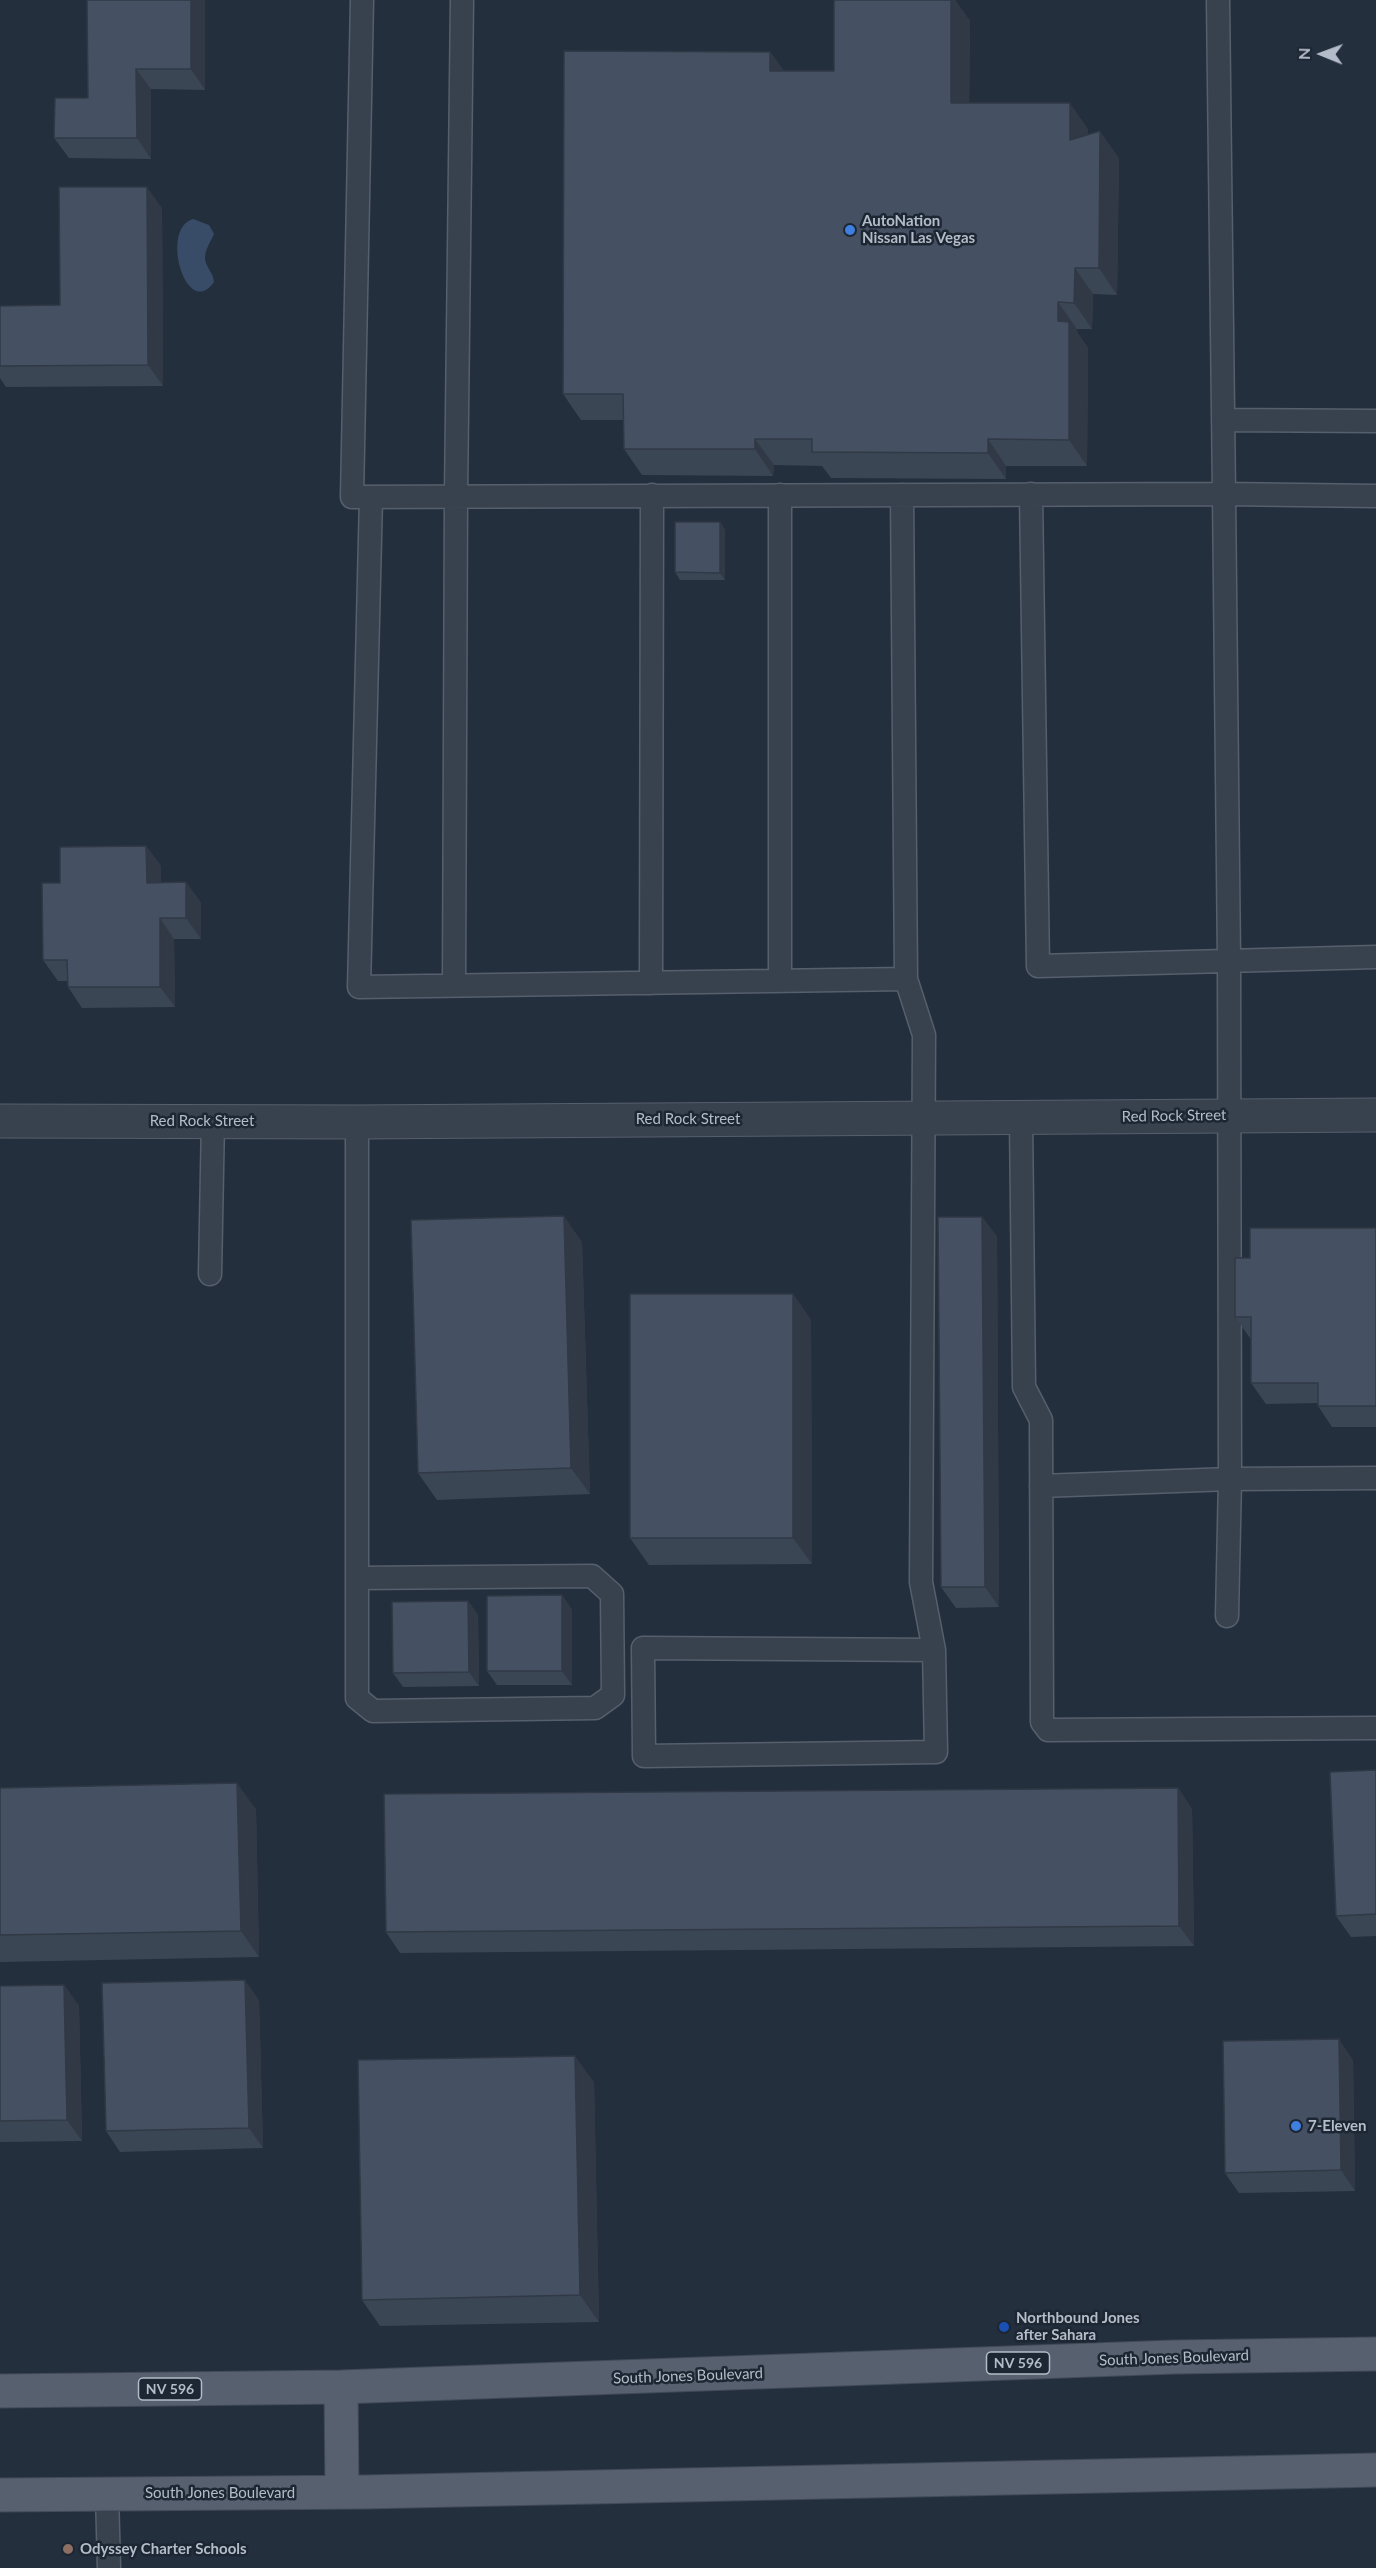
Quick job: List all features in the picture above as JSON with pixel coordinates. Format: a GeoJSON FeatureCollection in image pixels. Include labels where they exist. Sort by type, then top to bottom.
{"type":"FeatureCollection","features":[{"type":"Feature","properties":{"kind":"main road","name":"South Jones Boulevard"},"geometry":{"type":"LineString","coordinates":[[0,2391],[340,2387],[1175,2357],[1376,2354]]}},
{"type":"Feature","properties":{"kind":"main road"},"geometry":{"type":"LineString","coordinates":[[340,2387],[342,2492]]}},
{"type":"Feature","properties":{"kind":"main road","name":"South Jones Boulevard"},"geometry":{"type":"LineString","coordinates":[[0,2495],[342,2492],[1376,2470]]}},
{"type":"Feature","properties":{"kind":"street","name":"Red Rock Street"},"geometry":{"type":"LineString","coordinates":[[0,1121],[357,1122],[1376,1115]]}},
{"type":"Feature","properties":{"kind":"lane"},"geometry":{"type":"LineString","coordinates":[[362,0],[352,497],[1032,494],[1376,496]]}},
{"type":"Feature","properties":{"kind":"lane"},"geometry":{"type":"LineString","coordinates":[[454,985],[456,496],[462,0]]}},
{"type":"Feature","properties":{"kind":"lane"},"geometry":{"type":"LineString","coordinates":[[1218,0],[1229,962],[1230,1479],[1227,1616]]}},
{"type":"Feature","properties":{"kind":"lane"},"geometry":{"type":"LineString","coordinates":[[1223,420],[1376,421]]}},
{"type":"Feature","properties":{"kind":"lane"},"geometry":{"type":"LineString","coordinates":[[1032,494],[1038,966],[1376,957]]}},
{"type":"Feature","properties":{"kind":"lane"},"geometry":{"type":"LineString","coordinates":[[651,983],[652,495]]}},
{"type":"Feature","properties":{"kind":"lane"},"geometry":{"type":"LineString","coordinates":[[780,495],[780,981]]}},
{"type":"Feature","properties":{"kind":"lane"},"geometry":{"type":"LineString","coordinates":[[902,495],[906,979],[924,1035],[921,1582],[934,1650],[936,1752],[644,1756],[643,1648],[934,1650]]}},
{"type":"Feature","properties":{"kind":"lane"},"geometry":{"type":"LineString","coordinates":[[371,497],[359,987],[906,979]]}},
{"type":"Feature","properties":{"kind":"lane"},"geometry":{"type":"LineString","coordinates":[[1021,1118],[1024,1207],[1024,1387],[1041,1420],[1042,1722],[1048,1730],[1376,1728]]}},
{"type":"Feature","properties":{"kind":"lane"},"geometry":{"type":"LineString","coordinates":[[210,1274],[213,1120]]}},
{"type":"Feature","properties":{"kind":"lane"},"geometry":{"type":"LineString","coordinates":[[357,1122],[357,1698],[373,1711],[595,1708],[613,1695],[612,1594],[592,1576],[358,1578]]}},
{"type":"Feature","properties":{"kind":"lane"},"geometry":{"type":"LineString","coordinates":[[1041,1486],[1230,1479],[1376,1478]]}},
{"type":"Feature","properties":{"kind":"lane"},"geometry":{"type":"LineString","coordinates":[[107,2494],[109,2568]]}},
{"type":"Feature","properties":{"kind":"water"},"geometry":{"type":"Polygon","coordinates":[[[193,219],[209,225],[214,234],[207,248],[205,260],[214,282],[204,291],[195,290],[187,282],[178,254],[178,239],[183,226],[193,219]]]}},
{"type":"Feature","properties":{"kind":"building"},"geometry":{"type":"Polygon","coordinates":[[[87,0],[191,0],[191,69],[136,69],[137,138],[54,138],[55,98],[88,98],[87,0]]]}},
{"type":"Feature","properties":{"kind":"building","name":"AutoNation Nissan Las Vegas"},"geometry":{"type":"Polygon","coordinates":[[[834,0],[951,0],[951,103],[1070,103],[1070,140],[1100,131],[1099,268],[1075,268],[1074,303],[1058,302],[1058,321],[1069,322],[1069,440],[988,439],[988,453],[812,452],[812,439],[755,439],[755,449],[624,449],[623,394],[563,394],[564,51],[770,52],[770,71],[834,71],[834,0]]]}},
{"type":"Feature","properties":{"kind":"building"},"geometry":{"type":"Polygon","coordinates":[[[59,187],[147,187],[148,365],[0,366],[0,306],[60,305],[59,187]]]}},
{"type":"Feature","properties":{"kind":"building"},"geometry":{"type":"Polygon","coordinates":[[[675,522],[720,522],[720,573],[675,572],[675,522]]]}},
{"type":"Feature","properties":{"kind":"building"},"geometry":{"type":"Polygon","coordinates":[[[146,846],[147,883],[186,882],[186,918],[160,918],[160,987],[68,987],[67,960],[43,960],[42,883],[60,883],[60,847],[146,846]]]}},
{"type":"Feature","properties":{"kind":"building"},"geometry":{"type":"Polygon","coordinates":[[[564,1216],[571,1468],[418,1473],[411,1220],[564,1216]]]}},
{"type":"Feature","properties":{"kind":"building"},"geometry":{"type":"Polygon","coordinates":[[[938,1217],[982,1217],[985,1587],[941,1587],[938,1217]]]}},
{"type":"Feature","properties":{"kind":"building"},"geometry":{"type":"Polygon","coordinates":[[[1250,1228],[1376,1228],[1376,1406],[1318,1406],[1318,1383],[1251,1383],[1251,1317],[1235,1317],[1235,1258],[1250,1258],[1250,1228]]]}},
{"type":"Feature","properties":{"kind":"building"},"geometry":{"type":"Polygon","coordinates":[[[630,1294],[793,1294],[793,1538],[630,1538],[630,1294]]]}},
{"type":"Feature","properties":{"kind":"building"},"geometry":{"type":"Polygon","coordinates":[[[562,1595],[562,1671],[487,1671],[487,1596],[562,1595]]]}},
{"type":"Feature","properties":{"kind":"building"},"geometry":{"type":"Polygon","coordinates":[[[468,1601],[469,1672],[393,1673],[392,1602],[468,1601]]]}},
{"type":"Feature","properties":{"kind":"building"},"geometry":{"type":"Polygon","coordinates":[[[1376,1770],[1376,1914],[1336,1916],[1330,1772],[1376,1770]]]}},
{"type":"Feature","properties":{"kind":"building"},"geometry":{"type":"Polygon","coordinates":[[[237,1783],[241,1931],[0,1935],[0,1788],[237,1783]]]}},
{"type":"Feature","properties":{"kind":"building"},"geometry":{"type":"Polygon","coordinates":[[[1178,1788],[1179,1926],[386,1932],[384,1794],[1178,1788]]]}},
{"type":"Feature","properties":{"kind":"building"},"geometry":{"type":"Polygon","coordinates":[[[245,1980],[249,2128],[106,2131],[102,1983],[245,1980]]]}},
{"type":"Feature","properties":{"kind":"building"},"geometry":{"type":"Polygon","coordinates":[[[64,1985],[67,2120],[0,2121],[0,1986],[64,1985]]]}},
{"type":"Feature","properties":{"kind":"building","name":"7-Eleven"},"geometry":{"type":"Polygon","coordinates":[[[1339,2039],[1341,2170],[1225,2173],[1223,2041],[1339,2039]]]}},
{"type":"Feature","properties":{"kind":"building"},"geometry":{"type":"Polygon","coordinates":[[[575,2056],[580,2295],[362,2300],[358,2060],[575,2056]]]}},
{"type":"Feature","properties":{"kind":"place","name":"AutoNation Nissan Las Vegas"},"geometry":{"type":"Point","coordinates":[850,230]}},
{"type":"Feature","properties":{"kind":"place","name":"7-Eleven"},"geometry":{"type":"Point","coordinates":[1296,2126]}},
{"type":"Feature","properties":{"kind":"place","name":"Northbound Jones after Sahara"},"geometry":{"type":"Point","coordinates":[1004,2327]}},
{"type":"Feature","properties":{"kind":"place","name":"Odyssey Charter Schools"},"geometry":{"type":"Point","coordinates":[68,2549]}}]}
